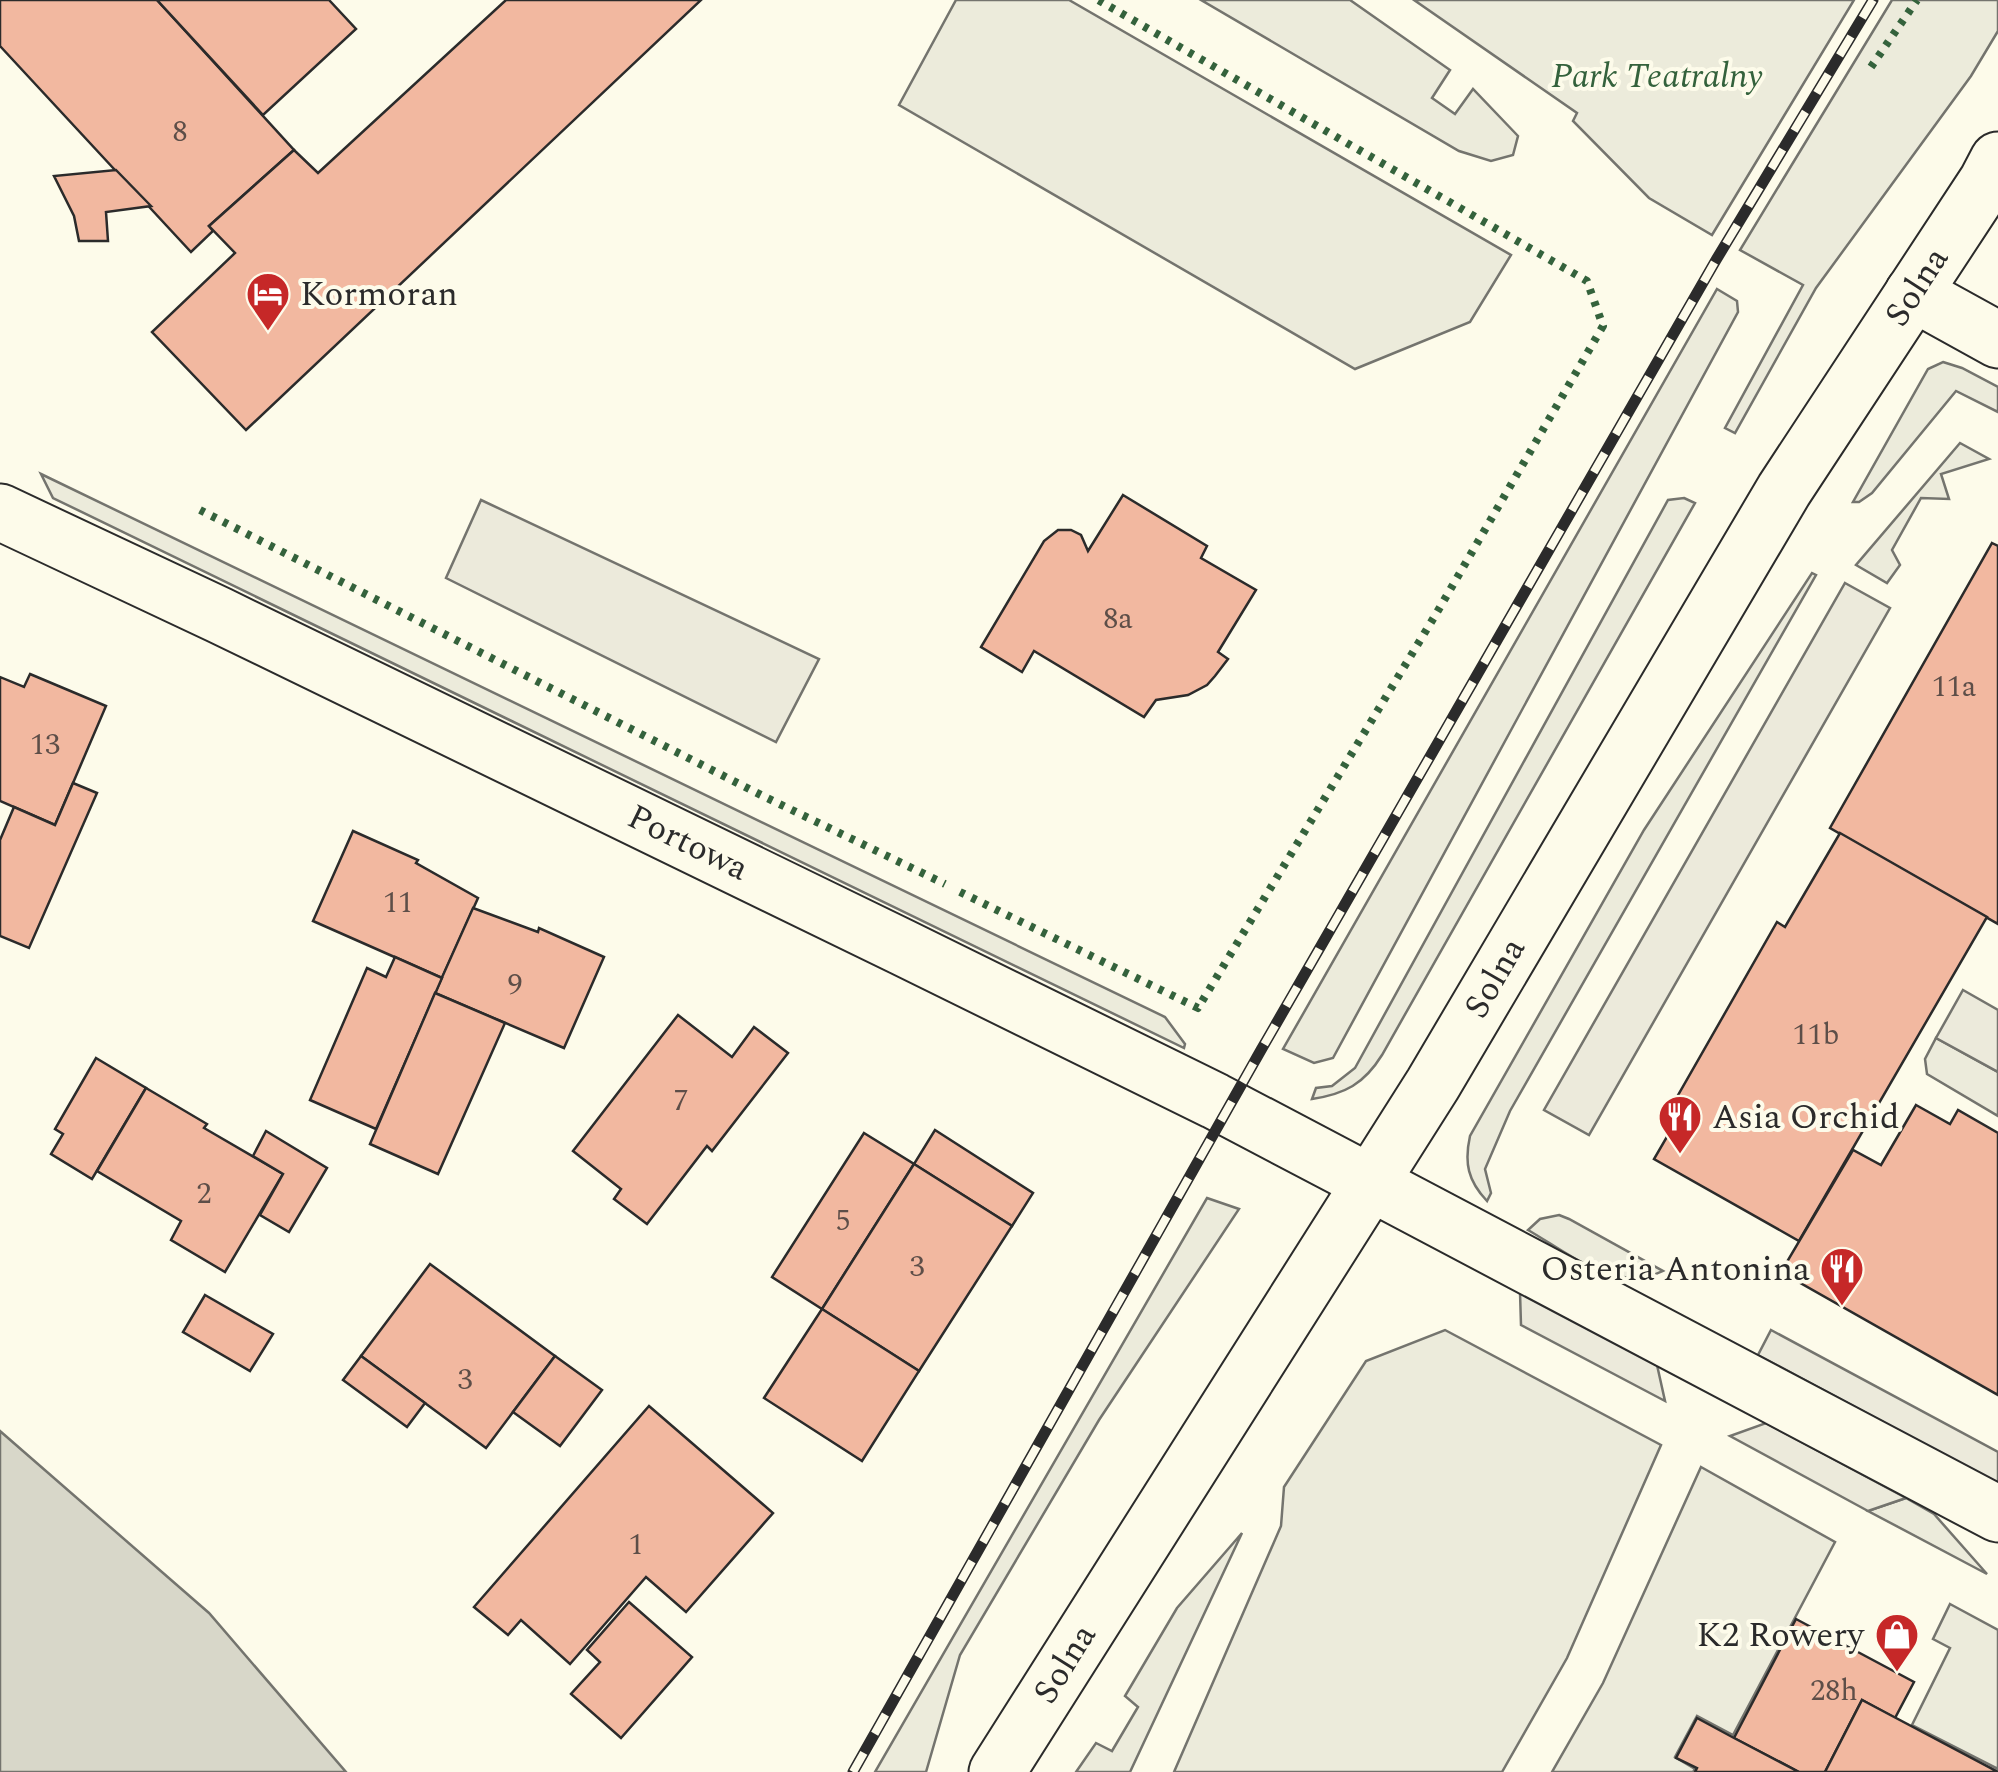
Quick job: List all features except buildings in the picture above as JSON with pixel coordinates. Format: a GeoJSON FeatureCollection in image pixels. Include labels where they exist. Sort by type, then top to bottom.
{"type":"FeatureCollection","features":[{"type":"Feature","properties":{"kind":"street","name":"Solna"},"geometry":{"type":"LineString","coordinates":[[997,1772],[1371,1182],[1784,490],[1994,172]]}},
{"type":"Feature","properties":{"kind":"street"},"geometry":{"type":"LineString","coordinates":[[1914,293],[1998,340]]}},
{"type":"Feature","properties":{"kind":"street","name":"Portowa"},"geometry":{"type":"LineString","coordinates":[[0,512],[1216,1102],[1998,1514]]}},
{"type":"Feature","properties":{"kind":"green space"},"geometry":{"type":"Polygon","coordinates":[[[956,0],[1069,0],[1511,255],[1470,322],[1355,369],[899,105],[956,0]]]}},
{"type":"Feature","properties":{"kind":"green space"},"geometry":{"type":"Polygon","coordinates":[[[1201,0],[1350,0],[1450,70],[1432,98],[1455,114],[1473,89],[1518,136],[1513,155],[1491,161],[1459,151],[1201,0]]]}},
{"type":"Feature","properties":{"kind":"green space","name":"Park Teatralny"},"geometry":{"type":"Polygon","coordinates":[[[1414,0],[1854,0],[1712,235],[1649,198],[1573,121],[1577,113],[1414,0]]]}},
{"type":"Feature","properties":{"kind":"green space"},"geometry":{"type":"Polygon","coordinates":[[[1892,0],[1998,0],[1998,31],[1971,76],[1816,288],[1735,433],[1725,428],[1803,285],[1740,250],[1892,0]]]}},
{"type":"Feature","properties":{"kind":"green space"},"geometry":{"type":"Polygon","coordinates":[[[1717,289],[1737,301],[1738,312],[1333,1058],[1314,1063],[1283,1049],[1717,289]]]}},
{"type":"Feature","properties":{"kind":"green space"},"geometry":{"type":"Polygon","coordinates":[[[1943,362],[1998,387],[1998,412],[1956,391],[1872,493],[1853,502],[1928,369],[1943,362]]]}},
{"type":"Feature","properties":{"kind":"green space"},"geometry":{"type":"Polygon","coordinates":[[[1960,443],[1989,459],[1941,474],[1949,499],[1921,498],[1892,550],[1900,565],[1887,583],[1856,565],[1960,443]]]}},
{"type":"Feature","properties":{"kind":"green space"},"geometry":{"type":"Polygon","coordinates":[[[41,474],[1165,1017],[1184,1048],[53,498],[41,474]]]}},
{"type":"Feature","properties":{"kind":"green space"},"geometry":{"type":"Polygon","coordinates":[[[1684,498],[1695,503],[1382,1055],[1353,1086],[1312,1099],[1316,1088],[1332,1086],[1355,1068],[1668,500],[1684,498]]]}},
{"type":"Feature","properties":{"kind":"green space"},"geometry":{"type":"Polygon","coordinates":[[[1812,573],[1816,575],[1510,1111],[1485,1169],[1491,1193],[1487,1201],[1469,1171],[1470,1136],[1644,830],[1812,573]]]}},
{"type":"Feature","properties":{"kind":"green space"},"geometry":{"type":"Polygon","coordinates":[[[1936,1038],[1998,1072],[1998,1116],[1927,1074],[1925,1059],[1936,1038]]]}},
{"type":"Feature","properties":{"kind":"green space"},"geometry":{"type":"Polygon","coordinates":[[[1207,1198],[1239,1209],[1099,1420],[960,1655],[926,1772],[875,1772],[1207,1198]]]}},
{"type":"Feature","properties":{"kind":"green space"},"geometry":{"type":"Polygon","coordinates":[[[1559,1215],[1663,1271],[1628,1278],[1610,1274],[1528,1230],[1540,1219],[1559,1215]]]}},
{"type":"Feature","properties":{"kind":"green space"},"geometry":{"type":"Polygon","coordinates":[[[1445,1330],[1661,1445],[1567,1658],[1502,1772],[1174,1772],[1281,1526],[1284,1487],[1366,1361],[1445,1330]]]}},
{"type":"Feature","properties":{"kind":"green space"},"geometry":{"type":"Polygon","coordinates":[[[1701,1467],[1835,1542],[1733,1735],[1697,1716],[1675,1757],[1695,1769],[1693,1772],[1552,1772],[1603,1683],[1701,1467]]]}},
{"type":"Feature","properties":{"kind":"green space"},"geometry":{"type":"Polygon","coordinates":[[[1906,1498],[1934,1514],[1987,1574],[1868,1511],[1906,1498]]]}},
{"type":"Feature","properties":{"kind":"green space"},"geometry":{"type":"Polygon","coordinates":[[[1242,1533],[1130,1772],[1076,1772],[1096,1743],[1112,1751],[1138,1707],[1125,1696],[1177,1608],[1242,1533]]]}},
{"type":"Feature","properties":{"kind":"green space"},"geometry":{"type":"Polygon","coordinates":[[[1950,1604],[1998,1630],[1998,1769],[1912,1725],[1950,1648],[1933,1639],[1950,1604]]]}},
{"type":"Feature","properties":{"kind":"shaded area"},"geometry":{"type":"Polygon","coordinates":[[[481,500],[819,659],[776,742],[446,578],[481,500]]]}},
{"type":"Feature","properties":{"kind":"shaded area"},"geometry":{"type":"Polygon","coordinates":[[[1845,583],[1890,608],[1589,1135],[1544,1110],[1845,583]]]}},
{"type":"Feature","properties":{"kind":"shaded area"},"geometry":{"type":"Polygon","coordinates":[[[1963,990],[1998,1010],[1998,1072],[1936,1038],[1963,990]]]}},
{"type":"Feature","properties":{"kind":"shaded area"},"geometry":{"type":"Polygon","coordinates":[[[1520,1292],[1657,1365],[1665,1401],[1521,1325],[1520,1292]]]}},
{"type":"Feature","properties":{"kind":"shaded area"},"geometry":{"type":"Polygon","coordinates":[[[1771,1330],[1998,1452],[1998,1484],[1758,1355],[1771,1330]]]}},
{"type":"Feature","properties":{"kind":"shaded area"},"geometry":{"type":"Polygon","coordinates":[[[1766,1423],[1906,1498],[1868,1511],[1730,1436],[1766,1423]]]}},
{"type":"Feature","properties":{"kind":"shaded area"},"geometry":{"type":"Polygon","coordinates":[[[0,1431],[209,1613],[346,1772],[0,1772],[0,1431]]]}},
{"type":"Feature","properties":{"kind":"railway"},"geometry":{"type":"LineString","coordinates":[[853,1772],[1261,1050],[1716,260],[1873,0]]}},
{"type":"Feature","properties":{"kind":"hedge"},"geometry":{"type":"LineString","coordinates":[[960,892],[1198,1008],[1436,614],[1603,326],[1587,281],[1098,0]]}},
{"type":"Feature","properties":{"kind":"hedge"},"geometry":{"type":"LineString","coordinates":[[1871,67],[1917,0]]}},
{"type":"Feature","properties":{"kind":"hedge"},"geometry":{"type":"LineString","coordinates":[[200,510],[765,797],[945,884]]}},
{"type":"Feature","properties":{"kind":"place","name":"Kormoran"},"geometry":{"type":"Point","coordinates":[268,332]}},
{"type":"Feature","properties":{"kind":"place","name":"Asia Orchid"},"geometry":{"type":"Point","coordinates":[1680,1155]}},
{"type":"Feature","properties":{"kind":"place","name":"Osteria Antonina"},"geometry":{"type":"Point","coordinates":[1842,1307]}},
{"type":"Feature","properties":{"kind":"place","name":"K2 Rowery"},"geometry":{"type":"Point","coordinates":[1897,1673]}}]}
